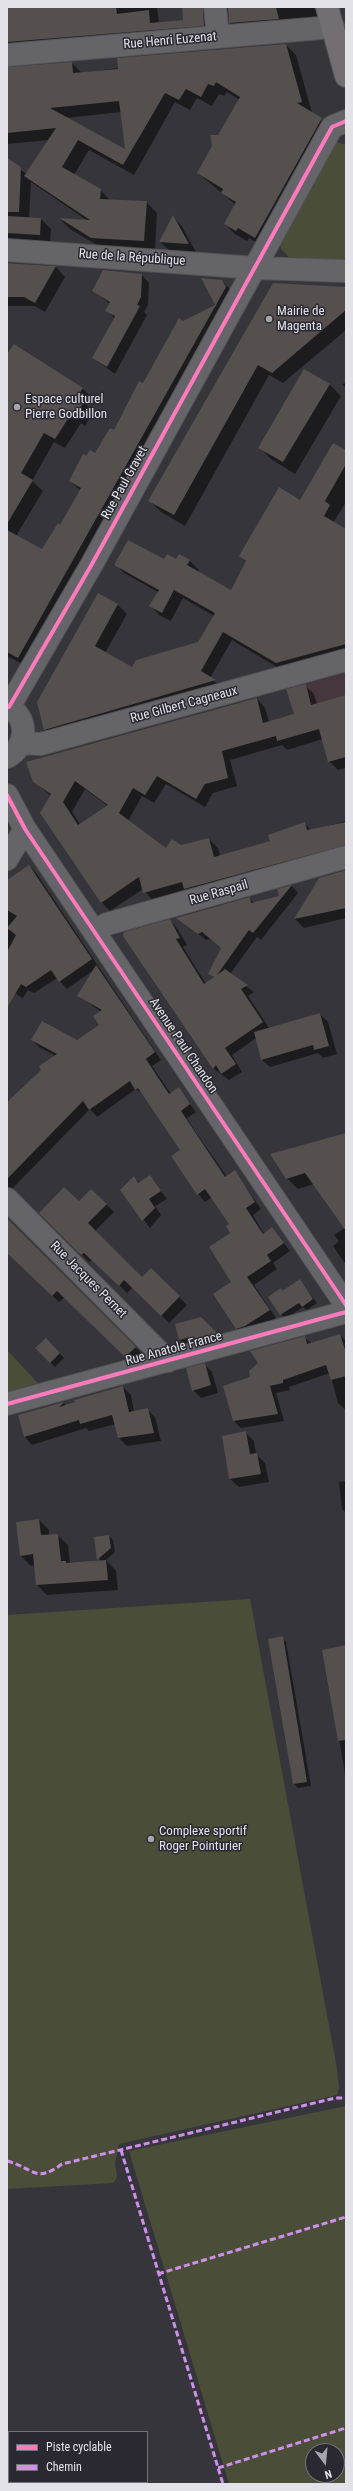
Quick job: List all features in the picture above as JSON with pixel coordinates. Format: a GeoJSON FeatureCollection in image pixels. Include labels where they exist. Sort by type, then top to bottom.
{"type":"FeatureCollection","features":[{"type":"Feature","properties":{"kind":"main road"},"geometry":{"type":"LineString","coordinates":[[330,17],[346,76]]}},
{"type":"Feature","properties":{"kind":"street"},"geometry":{"type":"LineString","coordinates":[[215,7],[218,37]]}},
{"type":"Feature","properties":{"kind":"street","name":"Rue Henri Euzenat"},"geometry":{"type":"LineString","coordinates":[[7,55],[218,37],[330,17]]}},
{"type":"Feature","properties":{"kind":"street","name":"Rue Paul Gravet"},"geometry":{"type":"LineString","coordinates":[[8,706],[92,564],[256,268],[332,127],[346,121]]}},
{"type":"Feature","properties":{"kind":"street","name":"Rue de la République"},"geometry":{"type":"LineString","coordinates":[[7,250],[256,268],[346,271]]}},
{"type":"Feature","properties":{"kind":"street","name":"Rue Gilbert Cagneaux"},"geometry":{"type":"LineString","coordinates":[[14,750],[41,744],[346,660]]}},
{"type":"Feature","properties":{"kind":"street"},"geometry":{"type":"LineString","coordinates":[[8,706],[21,719],[24,731],[14,750]]}},
{"type":"Feature","properties":{"kind":"street","name":"Avenue Paul Chandon"},"geometry":{"type":"LineString","coordinates":[[7,795],[25,829],[346,1305]]}},
{"type":"Feature","properties":{"kind":"street"},"geometry":{"type":"LineString","coordinates":[[7,859],[25,829]]}},
{"type":"Feature","properties":{"kind":"street","name":"Rue Raspail"},"geometry":{"type":"LineString","coordinates":[[94,931],[107,924],[346,857]]}},
{"type":"Feature","properties":{"kind":"street","name":"Rue Jacques Pernet"},"geometry":{"type":"LineString","coordinates":[[7,1199],[168,1361]]}},
{"type":"Feature","properties":{"kind":"street","name":"Rue Anatole France"},"geometry":{"type":"LineString","coordinates":[[7,1404],[346,1312]]}},
{"type":"Feature","properties":{"kind":"shaded area"},"geometry":{"type":"Polygon","coordinates":[[[346,672],[346,757],[328,762],[306,684],[346,672]]]}},
{"type":"Feature","properties":{"kind":"green space"},"geometry":{"type":"Polygon","coordinates":[[[331,140],[346,145],[346,261],[289,257],[281,249],[279,234],[331,140]]]}},
{"type":"Feature","properties":{"kind":"green space"},"geometry":{"type":"Polygon","coordinates":[[[7,1350],[38,1383],[7,1392],[7,1350]]]}},
{"type":"Feature","properties":{"kind":"green space","name":"Complexe sportif Roger Pointurier"},"geometry":{"type":"Polygon","coordinates":[[[250,1599],[337,2069],[339,2088],[337,2095],[119,2144],[115,2163],[117,2177],[113,2183],[7,2189],[7,1615],[250,1599]]]}},
{"type":"Feature","properties":{"kind":"green space"},"geometry":{"type":"Polygon","coordinates":[[[346,2106],[346,2484],[229,2484],[129,2151],[346,2106]]]}},
{"type":"Feature","properties":{"kind":"building"},"geometry":{"type":"Polygon","coordinates":[[[7,7],[116,7],[117,14],[149,10],[150,23],[183,20],[182,7],[203,7],[204,26],[7,42],[7,7]]]}},
{"type":"Feature","properties":{"kind":"building"},"geometry":{"type":"Polygon","coordinates":[[[228,7],[276,7],[279,19],[229,23],[228,7]]]}},
{"type":"Feature","properties":{"kind":"building"},"geometry":{"type":"Polygon","coordinates":[[[286,44],[302,102],[297,103],[322,118],[255,238],[238,228],[236,231],[224,224],[236,202],[221,193],[223,189],[197,173],[212,146],[210,135],[218,135],[240,97],[216,82],[214,86],[208,84],[201,97],[186,89],[179,100],[165,93],[123,165],[78,140],[62,167],[101,189],[100,199],[147,201],[144,241],[91,238],[59,218],[90,220],[24,176],[56,128],[7,133],[7,67],[72,62],[73,73],[118,69],[117,58],[286,44]],[[119,101],[50,108],[125,149],[119,101]]]}},
{"type":"Feature","properties":{"kind":"building"},"geometry":{"type":"Polygon","coordinates":[[[7,158],[21,167],[19,212],[7,212],[7,158]]]}},
{"type":"Feature","properties":{"kind":"building"},"geometry":{"type":"Polygon","coordinates":[[[173,215],[189,244],[159,242],[173,215]]]}},
{"type":"Feature","properties":{"kind":"building"},"geometry":{"type":"Polygon","coordinates":[[[7,216],[41,218],[40,235],[7,233],[7,216]]]}},
{"type":"Feature","properties":{"kind":"building"},"geometry":{"type":"Polygon","coordinates":[[[7,263],[56,266],[35,303],[24,297],[7,297],[7,263]]]}},
{"type":"Feature","properties":{"kind":"building"},"geometry":{"type":"Polygon","coordinates":[[[103,270],[142,274],[141,297],[137,305],[140,306],[107,367],[92,358],[115,316],[105,311],[110,302],[92,291],[103,270]]]}},
{"type":"Feature","properties":{"kind":"building"},"geometry":{"type":"Polygon","coordinates":[[[201,278],[222,280],[226,287],[18,658],[7,652],[7,530],[42,549],[58,523],[60,525],[81,488],[69,481],[83,454],[86,456],[90,450],[95,453],[110,428],[114,430],[139,381],[143,383],[179,318],[183,321],[215,305],[201,278]]]}},
{"type":"Feature","properties":{"kind":"building"},"geometry":{"type":"Polygon","coordinates":[[[273,283],[346,287],[346,310],[272,373],[258,365],[174,515],[148,501],[273,283]]]}},
{"type":"Feature","properties":{"kind":"building"},"geometry":{"type":"Polygon","coordinates":[[[14,344],[83,388],[77,397],[84,401],[75,417],[71,414],[55,439],[44,433],[21,473],[33,480],[7,524],[7,354],[14,344]]]}},
{"type":"Feature","properties":{"kind":"building"},"geometry":{"type":"Polygon","coordinates":[[[304,369],[330,384],[283,462],[258,448],[304,369]]]}},
{"type":"Feature","properties":{"kind":"building"},"geometry":{"type":"Polygon","coordinates":[[[333,443],[346,450],[346,464],[325,501],[330,505],[324,516],[346,529],[346,644],[276,663],[223,632],[201,671],[216,680],[44,730],[37,702],[98,593],[118,604],[95,646],[132,667],[136,660],[198,642],[215,613],[174,590],[162,613],[149,606],[159,590],[114,565],[128,540],[164,559],[167,554],[176,559],[179,554],[190,560],[187,565],[231,590],[246,561],[239,556],[279,487],[300,500],[333,443]]]}},
{"type":"Feature","properties":{"kind":"building"},"geometry":{"type":"Polygon","coordinates":[[[306,684],[311,705],[346,695],[346,757],[328,762],[319,729],[277,741],[276,736],[222,751],[228,778],[205,784],[196,799],[157,776],[145,795],[133,788],[119,813],[166,848],[172,839],[181,845],[209,838],[214,857],[270,841],[268,835],[305,822],[307,830],[346,822],[346,845],[184,889],[182,882],[143,893],[139,877],[101,903],[40,813],[51,794],[33,782],[26,762],[257,698],[263,723],[294,714],[286,689],[306,684]],[[75,781],[63,802],[78,825],[108,805],[75,781]]]}},
{"type":"Feature","properties":{"kind":"building"},"geometry":{"type":"Polygon","coordinates":[[[29,865],[92,959],[59,982],[51,970],[26,987],[21,984],[7,1008],[7,952],[16,935],[7,928],[17,916],[7,910],[7,880],[29,865]]]}},
{"type":"Feature","properties":{"kind":"building"},"geometry":{"type":"Polygon","coordinates":[[[346,870],[346,908],[294,919],[319,878],[346,870]]]}},
{"type":"Feature","properties":{"kind":"building"},"geometry":{"type":"Polygon","coordinates":[[[292,885],[253,933],[249,930],[217,975],[225,969],[248,985],[241,989],[263,1022],[225,1048],[236,1064],[221,1074],[216,1065],[213,1069],[123,936],[124,932],[170,919],[180,938],[176,939],[204,984],[214,977],[208,974],[221,948],[202,932],[198,934],[176,918],[250,897],[251,903],[279,896],[277,889],[292,885]]]}},
{"type":"Feature","properties":{"kind":"building"},"geometry":{"type":"Polygon","coordinates":[[[96,965],[155,1052],[146,1059],[169,1094],[179,1087],[190,1104],[181,1111],[225,1177],[235,1170],[255,1202],[246,1208],[263,1234],[272,1227],[284,1243],[267,1255],[271,1261],[247,1277],[270,1310],[245,1326],[236,1329],[213,1294],[231,1282],[209,1247],[230,1233],[226,1226],[229,1224],[205,1189],[197,1195],[171,1156],[180,1150],[138,1088],[135,1090],[130,1081],[89,1110],[83,1101],[7,1179],[7,1102],[41,1070],[39,1066],[57,1054],[31,1040],[42,1021],[77,1040],[99,1025],[93,1016],[102,1010],[77,996],[96,965]]]}},
{"type":"Feature","properties":{"kind":"building"},"geometry":{"type":"Polygon","coordinates":[[[320,1013],[329,1046],[314,1050],[313,1045],[261,1060],[254,1032],[320,1013]]]}},
{"type":"Feature","properties":{"kind":"building"},"geometry":{"type":"Polygon","coordinates":[[[346,1133],[346,1231],[305,1173],[286,1179],[270,1154],[346,1133]]]}},
{"type":"Feature","properties":{"kind":"building"},"geometry":{"type":"Polygon","coordinates":[[[150,1175],[161,1191],[149,1199],[155,1208],[142,1221],[120,1190],[134,1176],[138,1183],[150,1175]]]}},
{"type":"Feature","properties":{"kind":"building"},"geometry":{"type":"Polygon","coordinates":[[[64,1187],[79,1201],[91,1189],[107,1204],[88,1223],[142,1277],[151,1268],[180,1296],[161,1316],[124,1280],[119,1286],[84,1253],[81,1255],[39,1213],[64,1187]]]}},
{"type":"Feature","properties":{"kind":"building"},"geometry":{"type":"Polygon","coordinates":[[[7,1218],[136,1347],[125,1357],[57,1291],[52,1296],[7,1253],[7,1218]]]}},
{"type":"Feature","properties":{"kind":"building"},"geometry":{"type":"Polygon","coordinates":[[[300,1279],[313,1299],[302,1307],[299,1303],[280,1315],[268,1297],[281,1288],[282,1291],[300,1279]]]}},
{"type":"Feature","properties":{"kind":"building"},"geometry":{"type":"Polygon","coordinates":[[[201,1317],[218,1334],[188,1342],[187,1338],[179,1340],[175,1324],[201,1317]]]}},
{"type":"Feature","properties":{"kind":"building"},"geometry":{"type":"Polygon","coordinates":[[[340,1334],[346,1353],[346,1376],[331,1380],[326,1365],[283,1380],[283,1383],[270,1386],[278,1414],[233,1421],[223,1386],[250,1377],[249,1371],[258,1363],[250,1351],[305,1336],[307,1344],[340,1334]]]}},
{"type":"Feature","properties":{"kind":"building"},"geometry":{"type":"Polygon","coordinates":[[[46,1338],[60,1353],[50,1363],[35,1348],[46,1338]]]}},
{"type":"Feature","properties":{"kind":"building"},"geometry":{"type":"Polygon","coordinates":[[[205,1363],[211,1385],[192,1391],[186,1368],[205,1363]]]}},
{"type":"Feature","properties":{"kind":"building"},"geometry":{"type":"Polygon","coordinates":[[[123,1386],[129,1412],[148,1408],[154,1433],[118,1438],[112,1415],[80,1424],[79,1420],[24,1437],[18,1415],[64,1402],[59,1407],[75,1402],[74,1400],[123,1386]]]}},
{"type":"Feature","properties":{"kind":"building"},"geometry":{"type":"Polygon","coordinates":[[[246,1431],[250,1454],[257,1453],[261,1474],[229,1479],[222,1436],[246,1431]]]}},
{"type":"Feature","properties":{"kind":"building"},"geometry":{"type":"Polygon","coordinates":[[[39,1519],[41,1535],[58,1534],[61,1561],[66,1561],[66,1563],[106,1560],[108,1580],[36,1585],[33,1554],[20,1556],[16,1522],[39,1519]]]}},
{"type":"Feature","properties":{"kind":"building"},"geometry":{"type":"Polygon","coordinates":[[[109,1535],[111,1548],[97,1560],[94,1537],[109,1535]]]}},
{"type":"Feature","properties":{"kind":"building"},"geometry":{"type":"Polygon","coordinates":[[[283,1636],[307,1782],[293,1784],[268,1639],[283,1636]]]}},
{"type":"Feature","properties":{"kind":"building"},"geometry":{"type":"Polygon","coordinates":[[[346,1645],[346,1740],[338,1741],[322,1650],[346,1645]]]}},
{"type":"Feature","properties":{"kind":"marked path"},"geometry":{"type":"LineString","coordinates":[[7,2161],[34,2173],[46,2173],[62,2164],[335,2098],[346,2098]]}},
{"type":"Feature","properties":{"kind":"marked path"},"geometry":{"type":"LineString","coordinates":[[121,2150],[223,2484]]}},
{"type":"Feature","properties":{"kind":"marked path"},"geometry":{"type":"LineString","coordinates":[[158,2274],[346,2217]]}},
{"type":"Feature","properties":{"kind":"marked path"},"geometry":{"type":"LineString","coordinates":[[218,2468],[346,2428]]}},
{"type":"Feature","properties":{"kind":"cycle path"},"geometry":{"type":"LineString","coordinates":[[9,707],[92,564],[332,127],[346,121]]}},
{"type":"Feature","properties":{"kind":"cycle path"},"geometry":{"type":"LineString","coordinates":[[7,795],[25,829],[346,1305]]}},
{"type":"Feature","properties":{"kind":"cycle path"},"geometry":{"type":"LineString","coordinates":[[7,1404],[346,1312]]}},
{"type":"Feature","properties":{"kind":"place","name":"Mairie de Magenta"},"geometry":{"type":"Point","coordinates":[269,319]}},
{"type":"Feature","properties":{"kind":"place","name":"Espace culturel Pierre Godbillon"},"geometry":{"type":"Point","coordinates":[17,407]}},
{"type":"Feature","properties":{"kind":"place","name":"Complexe sportif Roger Pointurier"},"geometry":{"type":"Point","coordinates":[151,1839]}}]}
